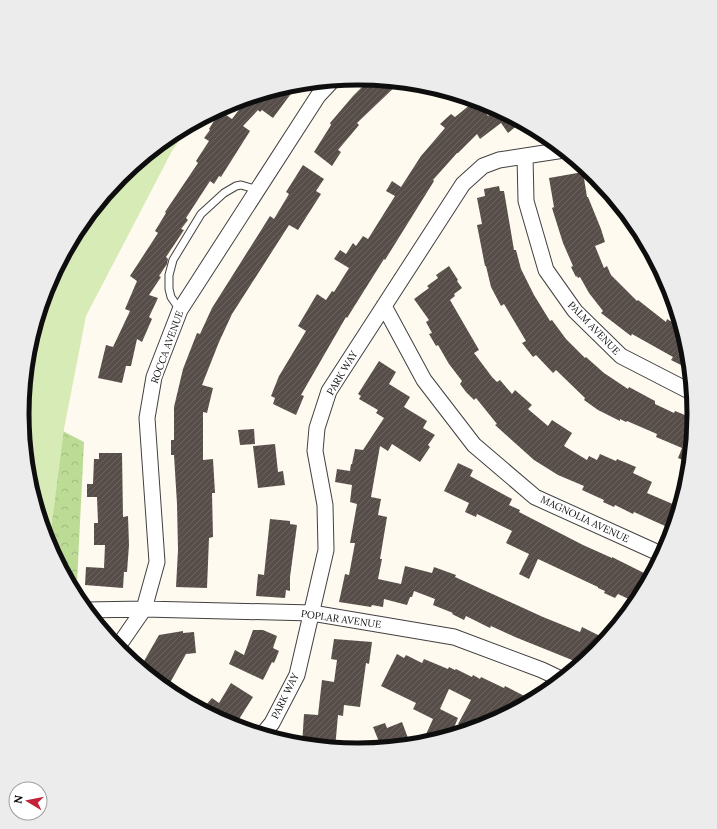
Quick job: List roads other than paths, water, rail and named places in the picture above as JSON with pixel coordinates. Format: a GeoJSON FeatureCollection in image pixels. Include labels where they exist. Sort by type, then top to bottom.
{"type":"FeatureCollection","features":[{"type":"Feature","properties":{"kind":"street","name":"ROCCA AVENUE"},"geometry":{"type":"LineString","coordinates":[[121,642],[144,610],[157,562],[147,418],[154,377],[180,310],[318,96],[326,87]]}},
{"type":"Feature","properties":{"kind":"street","name":"PARK WAY"},"geometry":{"type":"LineString","coordinates":[[265,731],[272,722],[297,675],[326,550],[326,504],[315,451],[317,428],[330,391],[463,184],[483,166],[499,160],[556,151]]}},
{"type":"Feature","properties":{"kind":"street","name":"PALM AVENUE"},"geometry":{"type":"LineString","coordinates":[[525,156],[526,201],[546,270],[575,311],[621,356],[687,390]]}},
{"type":"Feature","properties":{"kind":"street","name":"MAGNOLIA AVENUE"},"geometry":{"type":"LineString","coordinates":[[384,306],[424,380],[474,445],[535,497],[658,553]]}},
{"type":"Feature","properties":{"kind":"street","name":"POPLAR AVENUE"},"geometry":{"type":"LineString","coordinates":[[93,610],[312,613],[454,637],[542,670],[557,677]]}},
{"type":"Feature","properties":{"kind":"lane"},"geometry":{"type":"LineString","coordinates":[[180,310],[171,297],[169,289],[173,260],[201,214],[224,193],[236,186],[241,185],[258,190]]}}]}
